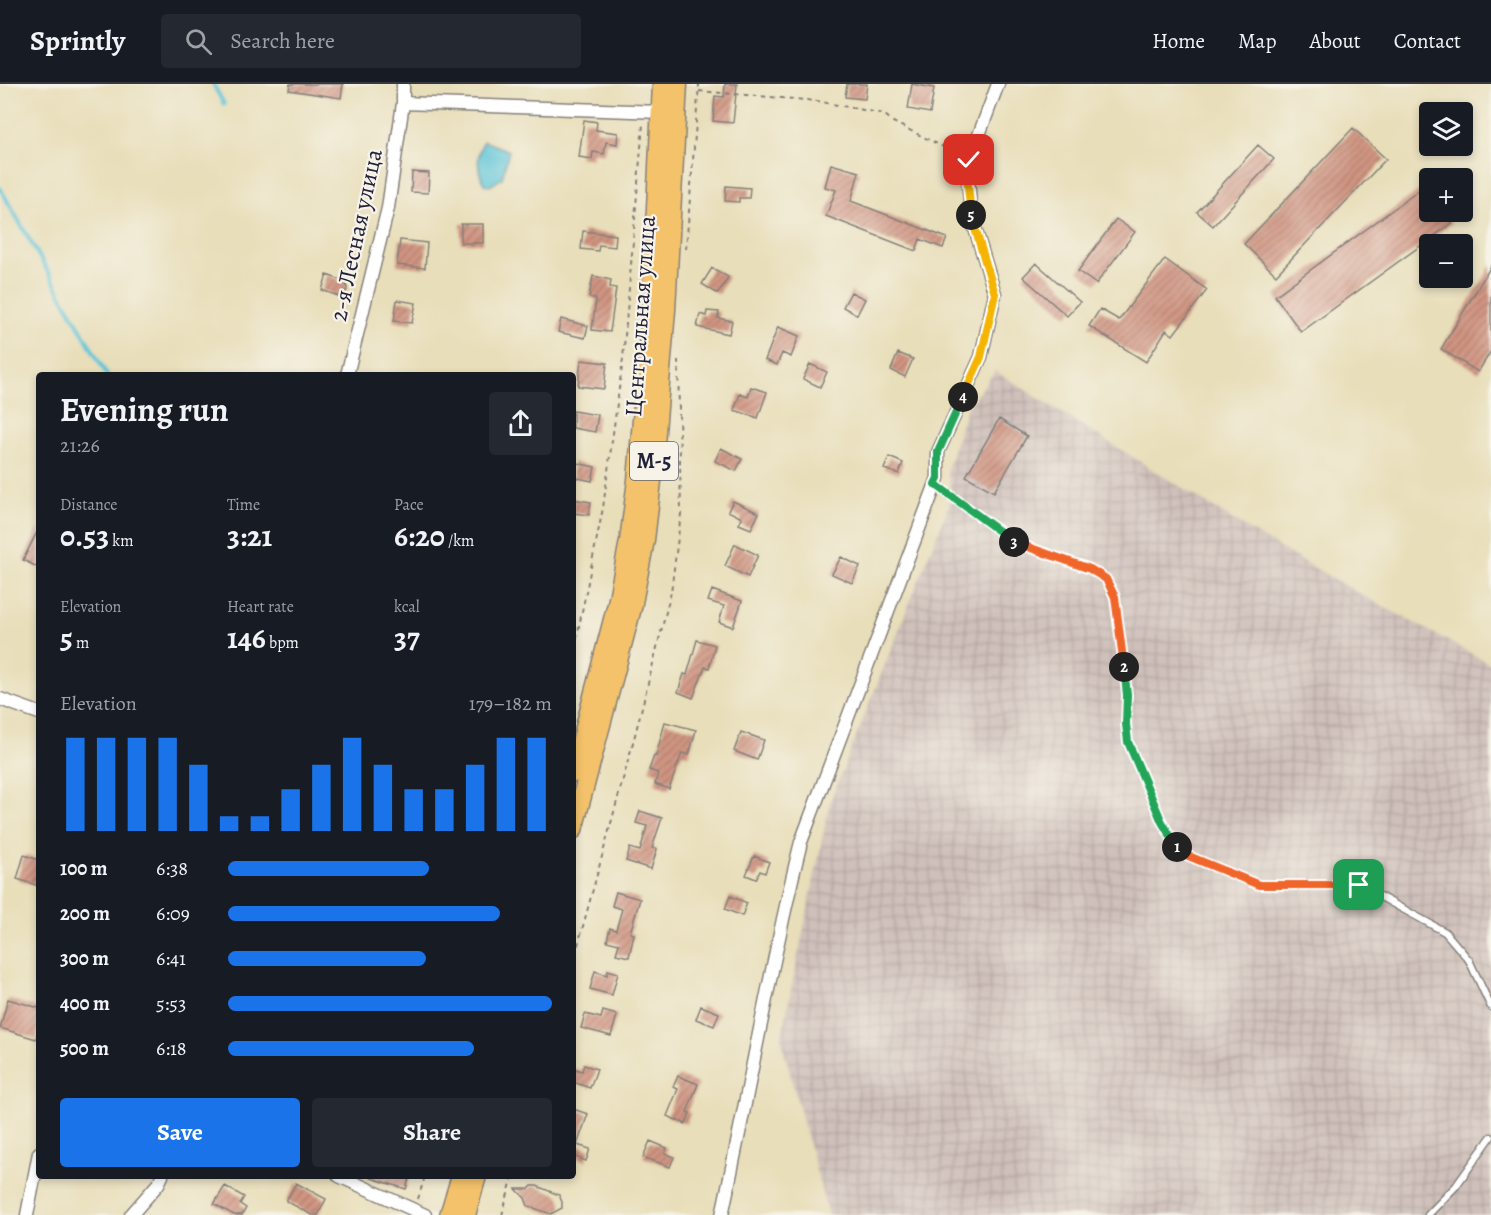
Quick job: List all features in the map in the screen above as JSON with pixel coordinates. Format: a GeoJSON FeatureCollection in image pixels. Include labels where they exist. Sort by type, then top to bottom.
{"type":"FeatureCollection","features":[{"type":"Feature","properties":{"kind":"main road","name":"Центральная улица"},"geometry":{"type":"LineString","coordinates":[[576,761],[617,604],[629,541],[637,480],[650,322],[653,111],[662,84]]}},
{"type":"Feature","properties":{"kind":"main road","name":"Центральная улица"},"geometry":{"type":"LineString","coordinates":[[576,819],[632,608],[645,540],[666,310],[678,84]]}},
{"type":"Feature","properties":{"kind":"main road"},"geometry":{"type":"LineString","coordinates":[[449,1215],[459,1179]]}},
{"type":"Feature","properties":{"kind":"main road"},"geometry":{"type":"LineString","coordinates":[[466,1215],[476,1179]]}},
{"type":"Feature","properties":{"kind":"street","name":"2-я Лесная улица"},"geometry":{"type":"LineString","coordinates":[[348,372],[388,208],[403,103],[403,84]]}},
{"type":"Feature","properties":{"kind":"street"},"geometry":{"type":"LineString","coordinates":[[722,1215],[743,1121],[785,905],[801,842],[938,478],[938,452],[981,357],[995,294],[971,215],[966,167],[998,84]]}},
{"type":"Feature","properties":{"kind":"street"},"geometry":{"type":"LineString","coordinates":[[403,103],[653,111]]}},
{"type":"Feature","properties":{"kind":"street"},"geometry":{"type":"LineString","coordinates":[[0,699],[36,712]]}},
{"type":"Feature","properties":{"kind":"street"},"geometry":{"type":"LineString","coordinates":[[27,1215],[36,1168]]}},
{"type":"Feature","properties":{"kind":"street"},"geometry":{"type":"LineString","coordinates":[[131,1215],[160,1179]]}},
{"type":"Feature","properties":{"kind":"street"},"geometry":{"type":"LineString","coordinates":[[345,1179],[418,1213]]}},
{"type":"Feature","properties":{"kind":"lane"},"geometry":{"type":"LineString","coordinates":[[935,484],[1011,541],[1090,569],[1106,579],[1115,597],[1127,695],[1128,742],[1173,843],[1186,855],[1259,885],[1359,885],[1445,932],[1469,960],[1491,1007]]}},
{"type":"Feature","properties":{"kind":"lane"},"geometry":{"type":"LineString","coordinates":[[1428,1215],[1456,1186],[1491,1137]]}},
{"type":"Feature","properties":{"kind":"path"},"geometry":{"type":"LineString","coordinates":[[686,248],[699,84]]}},
{"type":"Feature","properties":{"kind":"path"},"geometry":{"type":"LineString","coordinates":[[699,91],[817,101],[884,114],[893,122],[969,160]]}},
{"type":"Feature","properties":{"kind":"path"},"geometry":{"type":"LineString","coordinates":[[576,641],[603,508],[623,358],[639,172],[653,111]]}},
{"type":"Feature","properties":{"kind":"path"},"geometry":{"type":"LineString","coordinates":[[576,952],[671,592],[681,514],[678,354]]}},
{"type":"Feature","properties":{"kind":"path"},"geometry":{"type":"LineString","coordinates":[[418,1213],[424,1179]]}},
{"type":"Feature","properties":{"kind":"path"},"geometry":{"type":"LineString","coordinates":[[502,1215],[512,1179]]}},
{"type":"Feature","properties":{"kind":"shaded area"},"geometry":{"type":"Polygon","coordinates":[[[995,371],[1259,536],[1351,589],[1491,664],[1491,1215],[828,1215],[781,1039],[830,802],[952,497],[947,470],[967,408],[995,371]]]}},
{"type":"Feature","properties":{"kind":"water"},"geometry":{"type":"Polygon","coordinates":[[[484,141],[509,151],[502,178],[490,186],[484,184],[479,168],[480,151],[484,141]]]}},
{"type":"Feature","properties":{"kind":"building"},"geometry":{"type":"Polygon","coordinates":[[[290,84],[343,84],[341,98],[289,90],[290,84]]]}},
{"type":"Feature","properties":{"kind":"building"},"geometry":{"type":"Polygon","coordinates":[[[725,84],[737,84],[733,123],[713,121],[715,96],[724,97],[725,84]]]}},
{"type":"Feature","properties":{"kind":"building"},"geometry":{"type":"Polygon","coordinates":[[[847,84],[867,84],[865,99],[845,97],[847,84]]]}},
{"type":"Feature","properties":{"kind":"building"},"geometry":{"type":"Polygon","coordinates":[[[912,84],[934,88],[930,113],[908,109],[912,84]]]}},
{"type":"Feature","properties":{"kind":"building"},"geometry":{"type":"Polygon","coordinates":[[[584,120],[597,122],[596,130],[618,133],[617,144],[606,142],[604,154],[593,152],[592,159],[579,157],[584,120]]]}},
{"type":"Feature","properties":{"kind":"building"},"geometry":{"type":"Polygon","coordinates":[[[1353,128],[1386,159],[1276,275],[1244,244],[1353,128]]]}},
{"type":"Feature","properties":{"kind":"building"},"geometry":{"type":"Polygon","coordinates":[[[1258,145],[1274,159],[1213,226],[1197,212],[1258,145]]]}},
{"type":"Feature","properties":{"kind":"building"},"geometry":{"type":"Polygon","coordinates":[[[831,164],[859,172],[851,201],[947,238],[943,248],[920,239],[916,251],[826,216],[836,190],[825,187],[831,164]]]}},
{"type":"Feature","properties":{"kind":"building"},"geometry":{"type":"Polygon","coordinates":[[[412,172],[429,173],[428,193],[411,192],[412,172]]]}},
{"type":"Feature","properties":{"kind":"building"},"geometry":{"type":"Polygon","coordinates":[[[726,186],[750,188],[749,198],[739,198],[739,202],[725,201],[726,186]]]}},
{"type":"Feature","properties":{"kind":"building"},"geometry":{"type":"Polygon","coordinates":[[[1419,190],[1419,222],[1452,223],[1437,234],[1419,234],[1419,247],[1301,332],[1275,296],[1419,190]]]}},
{"type":"Feature","properties":{"kind":"building"},"geometry":{"type":"Polygon","coordinates":[[[1116,219],[1135,232],[1096,284],[1078,271],[1116,219]]]}},
{"type":"Feature","properties":{"kind":"building"},"geometry":{"type":"Polygon","coordinates":[[[461,224],[483,224],[483,243],[461,243],[461,224]]]}},
{"type":"Feature","properties":{"kind":"building"},"geometry":{"type":"Polygon","coordinates":[[[583,231],[616,235],[615,247],[599,245],[598,251],[581,249],[583,231]]]}},
{"type":"Feature","properties":{"kind":"building"},"geometry":{"type":"Polygon","coordinates":[[[400,240],[427,243],[425,268],[397,265],[400,240]]]}},
{"type":"Feature","properties":{"kind":"building"},"geometry":{"type":"Polygon","coordinates":[[[1165,259],[1207,290],[1173,335],[1166,330],[1146,362],[1089,326],[1100,309],[1119,320],[1165,259]]]}},
{"type":"Feature","properties":{"kind":"building"},"geometry":{"type":"Polygon","coordinates":[[[1036,263],[1080,302],[1067,316],[1023,277],[1036,263]]]}},
{"type":"Feature","properties":{"kind":"building"},"geometry":{"type":"Polygon","coordinates":[[[1491,266],[1491,351],[1478,372],[1441,349],[1491,266]]]}},
{"type":"Feature","properties":{"kind":"building"},"geometry":{"type":"Polygon","coordinates":[[[712,268],[728,277],[718,294],[702,284],[712,268]]]}},
{"type":"Feature","properties":{"kind":"building"},"geometry":{"type":"Polygon","coordinates":[[[327,275],[346,282],[347,290],[341,297],[322,290],[327,275]]]}},
{"type":"Feature","properties":{"kind":"building"},"geometry":{"type":"Polygon","coordinates":[[[593,276],[611,280],[610,287],[616,288],[610,332],[592,330],[596,299],[589,297],[593,276]]]}},
{"type":"Feature","properties":{"kind":"building"},"geometry":{"type":"Polygon","coordinates":[[[851,292],[865,299],[857,315],[843,307],[851,292]]]}},
{"type":"Feature","properties":{"kind":"building"},"geometry":{"type":"Polygon","coordinates":[[[397,300],[416,303],[412,323],[394,321],[397,300]]]}},
{"type":"Feature","properties":{"kind":"building"},"geometry":{"type":"Polygon","coordinates":[[[707,311],[719,312],[718,318],[732,321],[729,334],[697,327],[700,314],[706,316],[707,311]]]}},
{"type":"Feature","properties":{"kind":"building"},"geometry":{"type":"Polygon","coordinates":[[[561,319],[588,326],[585,338],[558,332],[561,319]]]}},
{"type":"Feature","properties":{"kind":"building"},"geometry":{"type":"Polygon","coordinates":[[[778,327],[799,336],[791,357],[782,353],[777,365],[765,360],[778,327]]]}},
{"type":"Feature","properties":{"kind":"building"},"geometry":{"type":"Polygon","coordinates":[[[898,353],[913,359],[905,377],[891,370],[898,353]]]}},
{"type":"Feature","properties":{"kind":"building"},"geometry":{"type":"Polygon","coordinates":[[[581,360],[607,363],[604,389],[578,386],[581,360]]]}},
{"type":"Feature","properties":{"kind":"building"},"geometry":{"type":"Polygon","coordinates":[[[810,364],[827,372],[820,387],[803,379],[810,364]]]}},
{"type":"Feature","properties":{"kind":"building"},"geometry":{"type":"Polygon","coordinates":[[[751,387],[767,392],[758,418],[734,410],[740,394],[748,397],[751,387]]]}},
{"type":"Feature","properties":{"kind":"building"},"geometry":{"type":"Polygon","coordinates":[[[576,411],[598,415],[595,432],[576,429],[576,411]]]}},
{"type":"Feature","properties":{"kind":"building"},"geometry":{"type":"Polygon","coordinates":[[[999,419],[1027,436],[994,492],[966,476],[999,419]]]}},
{"type":"Feature","properties":{"kind":"building"},"geometry":{"type":"Polygon","coordinates":[[[721,448],[742,459],[736,471],[715,461],[721,448]]]}},
{"type":"Feature","properties":{"kind":"building"},"geometry":{"type":"Polygon","coordinates":[[[889,457],[903,463],[899,474],[884,469],[889,457]]]}},
{"type":"Feature","properties":{"kind":"building"},"geometry":{"type":"Polygon","coordinates":[[[576,463],[595,467],[592,481],[576,478],[576,463]]]}},
{"type":"Feature","properties":{"kind":"building"},"geometry":{"type":"Polygon","coordinates":[[[576,500],[591,502],[589,515],[576,513],[576,500]]]}},
{"type":"Feature","properties":{"kind":"building"},"geometry":{"type":"Polygon","coordinates":[[[733,501],[759,513],[751,529],[739,524],[742,518],[728,511],[733,501]]]}},
{"type":"Feature","properties":{"kind":"building"},"geometry":{"type":"Polygon","coordinates":[[[36,534],[36,566],[23,560],[36,534]]]}},
{"type":"Feature","properties":{"kind":"building"},"geometry":{"type":"Polygon","coordinates":[[[735,544],[758,555],[748,577],[725,566],[735,544]]]}},
{"type":"Feature","properties":{"kind":"building"},"geometry":{"type":"Polygon","coordinates":[[[841,557],[860,566],[852,583],[832,574],[841,557]]]}},
{"type":"Feature","properties":{"kind":"building"},"geometry":{"type":"Polygon","coordinates":[[[712,590],[742,601],[733,627],[719,622],[724,606],[708,601],[712,590]]]}},
{"type":"Feature","properties":{"kind":"building"},"geometry":{"type":"Polygon","coordinates":[[[697,640],[715,645],[709,668],[705,667],[693,698],[678,692],[684,674],[687,675],[697,640]]]}},
{"type":"Feature","properties":{"kind":"building"},"geometry":{"type":"Polygon","coordinates":[[[665,722],[696,730],[689,755],[682,753],[669,789],[655,784],[658,773],[649,770],[656,756],[665,722]]]}},
{"type":"Feature","properties":{"kind":"building"},"geometry":{"type":"Polygon","coordinates":[[[741,732],[764,740],[757,760],[734,751],[741,732]]]}},
{"type":"Feature","properties":{"kind":"building"},"geometry":{"type":"Polygon","coordinates":[[[640,811],[662,818],[652,848],[657,849],[651,869],[626,861],[630,848],[640,851],[647,826],[636,823],[640,811]]]}},
{"type":"Feature","properties":{"kind":"building"},"geometry":{"type":"Polygon","coordinates":[[[24,855],[36,859],[36,885],[17,879],[24,855]]]}},
{"type":"Feature","properties":{"kind":"building"},"geometry":{"type":"Polygon","coordinates":[[[754,856],[769,862],[765,873],[760,871],[756,879],[746,875],[754,856]]]}},
{"type":"Feature","properties":{"kind":"building"},"geometry":{"type":"Polygon","coordinates":[[[616,892],[640,899],[630,933],[634,934],[629,957],[616,954],[619,944],[607,941],[610,928],[616,930],[622,909],[612,906],[616,892]]]}},
{"type":"Feature","properties":{"kind":"building"},"geometry":{"type":"Polygon","coordinates":[[[730,896],[747,903],[742,916],[725,909],[730,896]]]}},
{"type":"Feature","properties":{"kind":"building"},"geometry":{"type":"Polygon","coordinates":[[[608,970],[618,973],[612,995],[590,989],[595,971],[607,975],[608,970]]]}},
{"type":"Feature","properties":{"kind":"building"},"geometry":{"type":"Polygon","coordinates":[[[8,999],[36,1007],[36,1039],[0,1028],[8,999]]]}},
{"type":"Feature","properties":{"kind":"building"},"geometry":{"type":"Polygon","coordinates":[[[701,1006],[719,1013],[714,1026],[696,1019],[701,1006]]]}},
{"type":"Feature","properties":{"kind":"building"},"geometry":{"type":"Polygon","coordinates":[[[603,1011],[617,1015],[611,1036],[581,1028],[585,1014],[601,1018],[603,1011]]]}},
{"type":"Feature","properties":{"kind":"building"},"geometry":{"type":"Polygon","coordinates":[[[584,1065],[597,1069],[590,1088],[576,1083],[576,1069],[582,1071],[584,1065]]]}},
{"type":"Feature","properties":{"kind":"building"},"geometry":{"type":"Polygon","coordinates":[[[678,1076],[698,1084],[687,1112],[690,1113],[686,1124],[667,1116],[678,1089],[673,1087],[678,1076]]]}},
{"type":"Feature","properties":{"kind":"building"},"geometry":{"type":"Polygon","coordinates":[[[576,1110],[588,1114],[577,1145],[590,1149],[586,1161],[576,1157],[576,1110]]]}},
{"type":"Feature","properties":{"kind":"building"},"geometry":{"type":"Polygon","coordinates":[[[650,1141],[667,1148],[665,1153],[674,1157],[670,1167],[643,1157],[650,1141]]]}},
{"type":"Feature","properties":{"kind":"building"},"geometry":{"type":"Polygon","coordinates":[[[374,1179],[409,1179],[406,1189],[374,1179]]]}},
{"type":"Feature","properties":{"kind":"building"},"geometry":{"type":"Polygon","coordinates":[[[296,1183],[326,1199],[318,1215],[312,1215],[286,1201],[296,1183]]]}},
{"type":"Feature","properties":{"kind":"building"},"geometry":{"type":"Polygon","coordinates":[[[225,1186],[244,1197],[240,1204],[246,1208],[242,1215],[234,1215],[214,1204],[225,1186]]]}},
{"type":"Feature","properties":{"kind":"building"},"geometry":{"type":"Polygon","coordinates":[[[532,1186],[559,1195],[562,1208],[551,1214],[528,1206],[525,1198],[516,1189],[529,1189],[532,1186]]]}},
{"type":"Feature","properties":{"kind":"waterway"},"geometry":{"type":"LineString","coordinates":[[213,84],[224,104]]}},
{"type":"Feature","properties":{"kind":"waterway"},"geometry":{"type":"LineString","coordinates":[[0,188],[105,372]]}},
{"type":"Feature","properties":{"kind":"route"},"geometry":{"type":"LineString","coordinates":[[969,160],[966,167],[971,215],[995,294],[981,357],[938,452],[938,478],[935,484],[1011,541],[1090,569],[1106,579],[1115,597],[1127,695],[1128,742],[1173,843],[1186,855],[1259,885],[1359,885]]}}]}
